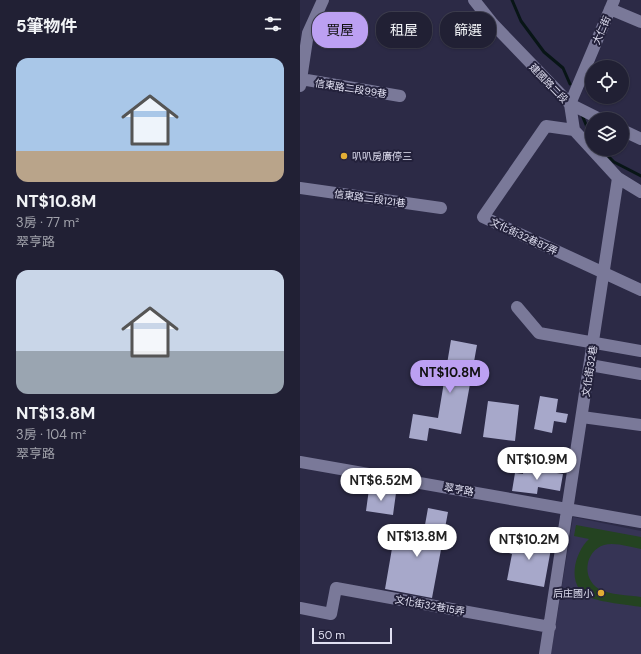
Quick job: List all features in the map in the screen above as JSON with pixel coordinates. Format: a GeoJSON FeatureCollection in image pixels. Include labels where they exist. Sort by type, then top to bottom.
{"type":"FeatureCollection","features":[{"type":"Feature","properties":{"kind":"street"},"geometry":{"type":"LineString","coordinates":[[300,83],[303,53],[308,33],[323,0]]}},
{"type":"Feature","properties":{"kind":"street","name":"建國路二段"},"geometry":{"type":"LineString","coordinates":[[474,0],[493,24],[570,104],[586,112]]}},
{"type":"Feature","properties":{"kind":"street"},"geometry":{"type":"LineString","coordinates":[[612,5],[641,22]]}},
{"type":"Feature","properties":{"kind":"street","name":"大仁街"},"geometry":{"type":"LineString","coordinates":[[570,104],[612,5]]}},
{"type":"Feature","properties":{"kind":"street","name":"信東路二段99巷"},"geometry":{"type":"LineString","coordinates":[[300,83],[400,96]]}},
{"type":"Feature","properties":{"kind":"street"},"geometry":{"type":"LineString","coordinates":[[570,104],[574,130],[618,178],[641,192]]}},
{"type":"Feature","properties":{"kind":"street","name":"文化街32巷87弄"},"geometry":{"type":"LineString","coordinates":[[574,130],[546,126],[483,217],[604,274]]}},
{"type":"Feature","properties":{"kind":"street"},"geometry":{"type":"LineString","coordinates":[[629,133],[641,139]]}},
{"type":"Feature","properties":{"kind":"street","name":"文化街32巷"},"geometry":{"type":"LineString","coordinates":[[545,654],[618,178]]}},
{"type":"Feature","properties":{"kind":"street","name":"信東路二段121巷"},"geometry":{"type":"LineString","coordinates":[[300,188],[441,208]]}},
{"type":"Feature","properties":{"kind":"street"},"geometry":{"type":"LineString","coordinates":[[604,274],[641,290]]}},
{"type":"Feature","properties":{"kind":"street"},"geometry":{"type":"LineString","coordinates":[[517,307],[539,333],[641,351]]}},
{"type":"Feature","properties":{"kind":"street"},"geometry":{"type":"LineString","coordinates":[[590,365],[641,374]]}},
{"type":"Feature","properties":{"kind":"street"},"geometry":{"type":"LineString","coordinates":[[582,417],[641,425]]}},
{"type":"Feature","properties":{"kind":"street","name":"翠亨路"},"geometry":{"type":"LineString","coordinates":[[300,462],[641,522]]}},
{"type":"Feature","properties":{"kind":"street","name":"文化街32巷15弄"},"geometry":{"type":"LineString","coordinates":[[300,608],[331,614],[336,588],[550,627]]}},
{"type":"Feature","properties":{"kind":"shaded area","name":"后庄國小"},"geometry":{"type":"Polygon","coordinates":[[[573,517],[641,531],[641,654],[551,654],[573,517]]]}},
{"type":"Feature","properties":{"kind":"green space"},"geometry":{"type":"Polygon","coordinates":[[[576,525],[641,537],[641,549],[618,544],[608,544],[598,548],[589,559],[588,572],[593,584],[603,591],[614,594],[641,597],[641,607],[594,599],[582,592],[577,585],[575,578],[576,561],[579,552],[589,539],[574,536],[576,525]]]}},
{"type":"Feature","properties":{"kind":"building"},"geometry":{"type":"Polygon","coordinates":[[[451,340],[477,345],[461,434],[429,428],[427,441],[409,438],[413,414],[438,418],[451,340]]]}},
{"type":"Feature","properties":{"kind":"building"},"geometry":{"type":"Polygon","coordinates":[[[540,396],[558,399],[556,412],[568,414],[566,423],[554,421],[552,433],[534,429],[540,396]]]}},
{"type":"Feature","properties":{"kind":"building"},"geometry":{"type":"Polygon","coordinates":[[[488,401],[519,405],[515,441],[483,437],[488,401]]]}},
{"type":"Feature","properties":{"kind":"building"},"geometry":{"type":"Polygon","coordinates":[[[524,468],[563,474],[560,491],[538,487],[537,494],[512,491],[515,473],[523,474],[524,468]]]}},
{"type":"Feature","properties":{"kind":"building"},"geometry":{"type":"Polygon","coordinates":[[[369,489],[396,493],[393,515],[366,511],[369,489]]]}},
{"type":"Feature","properties":{"kind":"building"},"geometry":{"type":"Polygon","coordinates":[[[428,508],[448,512],[432,598],[385,589],[395,531],[423,536],[428,508]]]}},
{"type":"Feature","properties":{"kind":"building"},"geometry":{"type":"Polygon","coordinates":[[[507,535],[552,543],[544,587],[507,580],[512,554],[509,553],[510,545],[506,544],[507,535]]]}},
{"type":"Feature","properties":{"kind":"waterway"},"geometry":{"type":"LineString","coordinates":[[512,0],[521,21],[544,52],[563,68],[570,84]]}},
{"type":"Feature","properties":{"kind":"waterway"},"geometry":{"type":"LineString","coordinates":[[582,115],[585,122]]}},
{"type":"Feature","properties":{"kind":"waterway"},"geometry":{"type":"LineString","coordinates":[[608,156],[614,162],[641,176]]}},
{"type":"Feature","properties":{"kind":"place","name":"叭叭房廣停三"},"geometry":{"type":"Point","coordinates":[344,156]}},
{"type":"Feature","properties":{"kind":"place","name":"后庄國小"},"geometry":{"type":"Point","coordinates":[601,593]}}]}
